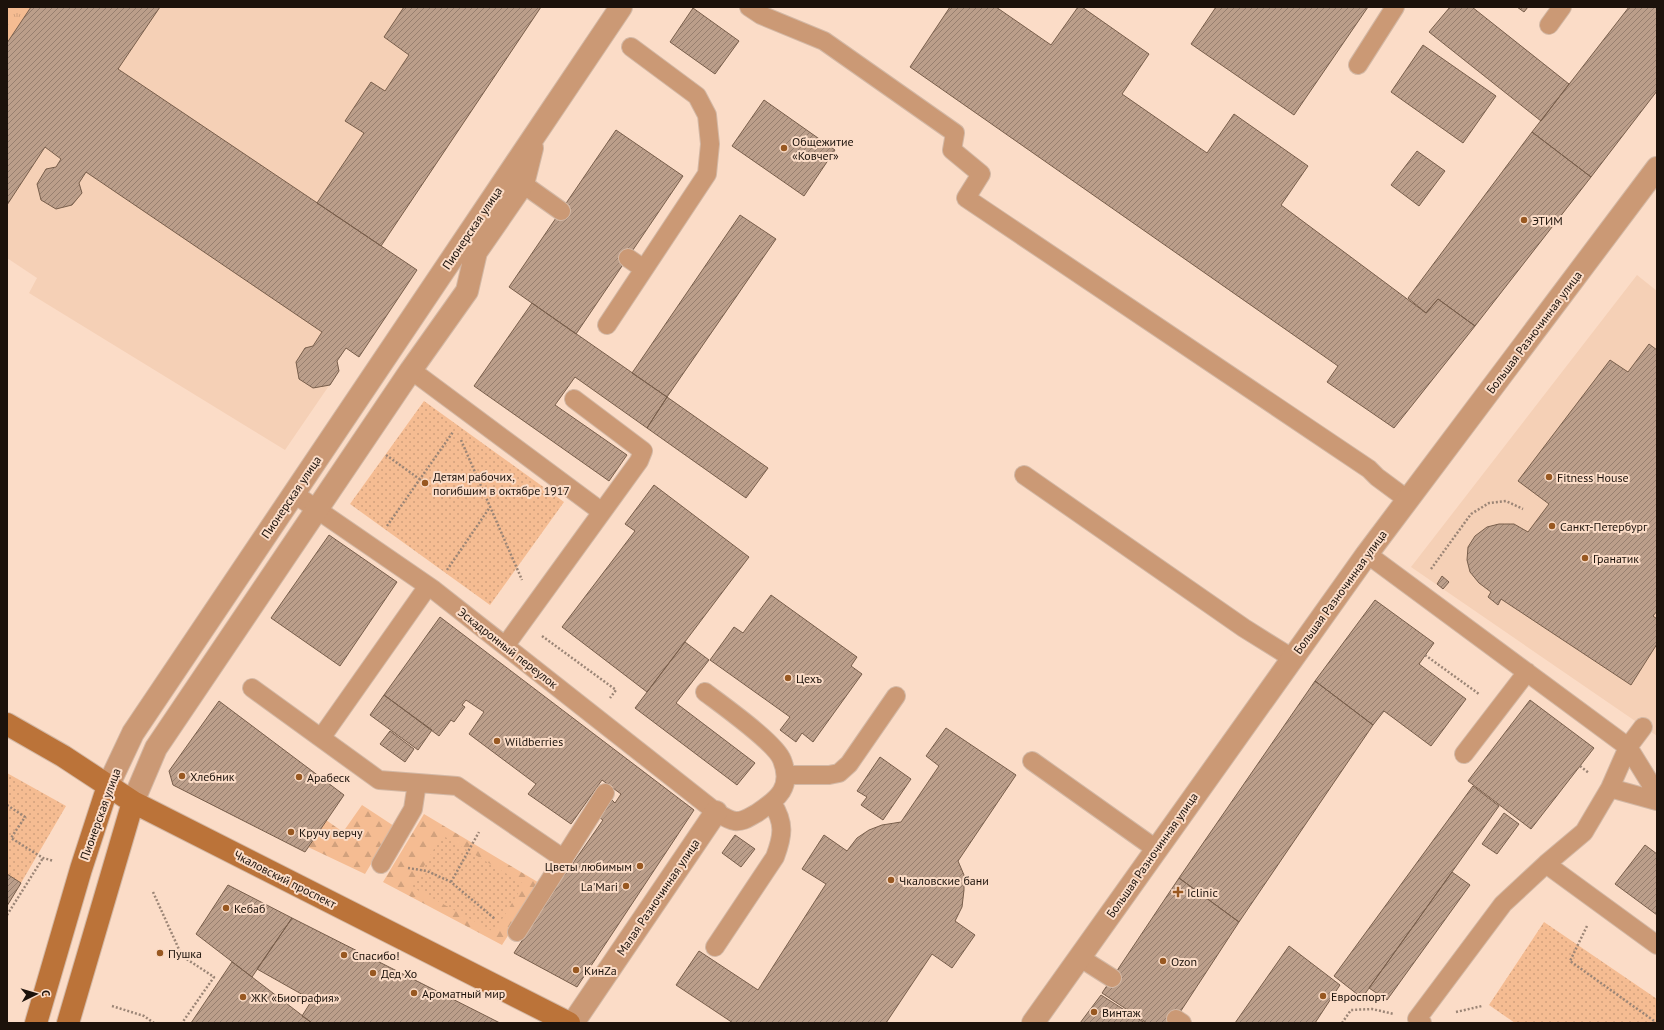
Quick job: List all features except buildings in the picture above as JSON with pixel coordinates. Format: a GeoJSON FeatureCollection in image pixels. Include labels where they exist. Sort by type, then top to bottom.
{"type":"FeatureCollection","features":[{"type":"Feature","properties":{"kind":"street","name":"Пионерская улица"},"geometry":{"type":"LineString","coordinates":[[36,1023],[81,869],[108,786],[133,733],[621,7]]}},
{"type":"Feature","properties":{"kind":"street"},"geometry":{"type":"LineString","coordinates":[[523,184],[535,135]]}},
{"type":"Feature","properties":{"kind":"street","name":"Большая Разночинная улица"},"geometry":{"type":"LineString","coordinates":[[1032,1023],[1367,554],[1657,168]]}},
{"type":"Feature","properties":{"kind":"street","name":"Пионерская улица"},"geometry":{"type":"LineString","coordinates":[[68,1023],[133,802],[156,748],[411,370],[467,291],[476,252],[523,184]]}},
{"type":"Feature","properties":{"kind":"street","name":"Чкаловский проспект"},"geometry":{"type":"LineString","coordinates":[[7,724],[62,756],[133,802],[569,1023]]}},
{"type":"Feature","properties":{"kind":"street","name":"Малая Разночинная улица"},"geometry":{"type":"LineString","coordinates":[[573,1023],[716,812]]}},
{"type":"Feature","properties":{"kind":"lane"},"geometry":{"type":"LineString","coordinates":[[749,7],[761,15],[824,41],[955,133],[952,150],[981,174],[966,198],[1369,469],[1377,477],[1408,500]]}},
{"type":"Feature","properties":{"kind":"lane"},"geometry":{"type":"LineString","coordinates":[[1358,65],[1395,7]]}},
{"type":"Feature","properties":{"kind":"lane"},"geometry":{"type":"LineString","coordinates":[[1548,25],[1562,7]]}},
{"type":"Feature","properties":{"kind":"lane"},"geometry":{"type":"LineString","coordinates":[[607,325],[707,174],[710,144],[707,115],[697,96],[631,47]]}},
{"type":"Feature","properties":{"kind":"lane"},"geometry":{"type":"LineString","coordinates":[[523,184],[561,211]]}},
{"type":"Feature","properties":{"kind":"lane"},"geometry":{"type":"LineString","coordinates":[[628,258],[644,269]]}},
{"type":"Feature","properties":{"kind":"lane"},"geometry":{"type":"LineString","coordinates":[[411,370],[602,512]]}},
{"type":"Feature","properties":{"kind":"lane"},"geometry":{"type":"LineString","coordinates":[[505,646],[602,512],[638,461],[643,451],[574,400]]}},
{"type":"Feature","properties":{"kind":"lane"},"geometry":{"type":"LineString","coordinates":[[1024,475],[1244,628],[1292,658]]}},
{"type":"Feature","properties":{"kind":"lane","name":"Эскадронный переулок"},"geometry":{"type":"LineString","coordinates":[[294,493],[431,588],[725,818],[734,821],[744,820],[772,803],[784,791],[786,776]]}},
{"type":"Feature","properties":{"kind":"lane"},"geometry":{"type":"LineString","coordinates":[[1367,554],[1628,747],[1657,794]]}},
{"type":"Feature","properties":{"kind":"lane"},"geometry":{"type":"LineString","coordinates":[[321,738],[431,588]]}},
{"type":"Feature","properties":{"kind":"lane"},"geometry":{"type":"LineString","coordinates":[[1464,754],[1527,672]]}},
{"type":"Feature","properties":{"kind":"lane"},"geometry":{"type":"LineString","coordinates":[[252,688],[379,780],[457,786],[564,859]]}},
{"type":"Feature","properties":{"kind":"lane"},"geometry":{"type":"LineString","coordinates":[[705,692],[770,743],[782,758],[786,776],[829,775],[840,773],[849,764],[896,696]]}},
{"type":"Feature","properties":{"kind":"lane"},"geometry":{"type":"LineString","coordinates":[[1420,1021],[1503,904],[1546,864],[1584,832],[1610,788],[1628,747],[1643,726]]}},
{"type":"Feature","properties":{"kind":"lane"},"geometry":{"type":"LineString","coordinates":[[1032,761],[1156,849]]}},
{"type":"Feature","properties":{"kind":"lane"},"geometry":{"type":"LineString","coordinates":[[381,864],[414,809],[417,783]]}},
{"type":"Feature","properties":{"kind":"lane"},"geometry":{"type":"LineString","coordinates":[[1610,788],[1657,801]]}},
{"type":"Feature","properties":{"kind":"lane"},"geometry":{"type":"LineString","coordinates":[[518,932],[605,793]]}},
{"type":"Feature","properties":{"kind":"lane"},"geometry":{"type":"LineString","coordinates":[[715,946],[775,857],[781,841],[781,827],[778,813],[772,803]]}},
{"type":"Feature","properties":{"kind":"lane"},"geometry":{"type":"LineString","coordinates":[[1546,864],[1657,945]]}},
{"type":"Feature","properties":{"kind":"lane"},"geometry":{"type":"LineString","coordinates":[[1080,957],[1112,978]]}},
{"type":"Feature","properties":{"kind":"path"},"geometry":{"type":"LineString","coordinates":[[372,547],[467,412]]}},
{"type":"Feature","properties":{"kind":"path"},"geometry":{"type":"LineString","coordinates":[[456,429],[534,606]]}},
{"type":"Feature","properties":{"kind":"path"},"geometry":{"type":"LineString","coordinates":[[383,453],[425,483]]}},
{"type":"Feature","properties":{"kind":"path"},"geometry":{"type":"LineString","coordinates":[[1429,571],[1472,514],[1489,503],[1506,501],[1523,509]]}},
{"type":"Feature","properties":{"kind":"path"},"geometry":{"type":"LineString","coordinates":[[431,588],[490,507]]}},
{"type":"Feature","properties":{"kind":"path"},"geometry":{"type":"LineString","coordinates":[[522,622],[616,690],[610,698]]}},
{"type":"Feature","properties":{"kind":"path"},"geometry":{"type":"LineString","coordinates":[[1425,655],[1499,708]]}},
{"type":"Feature","properties":{"kind":"path"},"geometry":{"type":"LineString","coordinates":[[7,805],[25,817],[11,838],[43,858],[54,861]]}},
{"type":"Feature","properties":{"kind":"path"},"geometry":{"type":"LineString","coordinates":[[451,882],[491,810]]}},
{"type":"Feature","properties":{"kind":"path"},"geometry":{"type":"LineString","coordinates":[[7,915],[43,858]]}},
{"type":"Feature","properties":{"kind":"path"},"geometry":{"type":"LineString","coordinates":[[381,864],[427,871],[451,882],[497,920],[518,932]]}},
{"type":"Feature","properties":{"kind":"path"},"geometry":{"type":"LineString","coordinates":[[153,892],[182,956],[214,977],[182,1023]]}},
{"type":"Feature","properties":{"kind":"path"},"geometry":{"type":"LineString","coordinates":[[1599,902],[1570,961],[1657,1022]]}},
{"type":"Feature","properties":{"kind":"path"},"geometry":{"type":"LineString","coordinates":[[112,1006],[144,1016],[154,1023]]}},
{"type":"Feature","properties":{"kind":"path"},"geometry":{"type":"LineString","coordinates":[[1342,1023],[1351,1010],[1372,1009],[1420,1021]]}},
{"type":"Feature","properties":{"kind":"shaded area"},"geometry":{"type":"Polygon","coordinates":[[[31,7],[541,7],[381,246],[417,270],[359,357],[346,348],[337,361],[339,371],[285,450],[29,293],[37,278],[7,258],[7,43],[31,7]]]}},
{"type":"Feature","properties":{"kind":"shaded area"},"geometry":{"type":"Polygon","coordinates":[[[1637,275],[1657,291],[1657,736],[1411,567],[1637,275]]]}},
{"type":"Feature","properties":{"kind":"green space"},"geometry":{"type":"Polygon","coordinates":[[[7,7],[31,7],[7,43],[7,7]]]}},
{"type":"Feature","properties":{"kind":"green space"},"geometry":{"type":"Polygon","coordinates":[[[424,401],[564,502],[490,605],[350,504],[424,401]]]}},
{"type":"Feature","properties":{"kind":"green space"},"geometry":{"type":"Polygon","coordinates":[[[7,773],[66,806],[21,883],[7,874],[7,773]]]}},
{"type":"Feature","properties":{"kind":"green space"},"geometry":{"type":"Polygon","coordinates":[[[362,805],[394,826],[365,874],[308,847],[326,820],[343,832],[362,805]]]}},
{"type":"Feature","properties":{"kind":"green space"},"geometry":{"type":"Polygon","coordinates":[[[424,814],[541,884],[502,945],[383,882],[424,814]]]}},
{"type":"Feature","properties":{"kind":"green space"},"geometry":{"type":"Polygon","coordinates":[[[442,835],[524,884],[494,932],[412,887],[442,835]]]}},
{"type":"Feature","properties":{"kind":"green space"},"geometry":{"type":"Polygon","coordinates":[[[1544,922],[1657,999],[1657,1023],[1515,1023],[1489,1005],[1544,922]]]}},
{"type":"Feature","properties":{"kind":"place","name":"Общежитие «Ковчег»"},"geometry":{"type":"Point","coordinates":[784,148]}},
{"type":"Feature","properties":{"kind":"place","name":"ЭТИМ"},"geometry":{"type":"Point","coordinates":[1524,220]}},
{"type":"Feature","properties":{"kind":"place","name":"Fitness House"},"geometry":{"type":"Point","coordinates":[1549,477]}},
{"type":"Feature","properties":{"kind":"place","name":"Детям рабочих, погибшим в октябре 1917"},"geometry":{"type":"Point","coordinates":[425,483]}},
{"type":"Feature","properties":{"kind":"place","name":"Санкт-Петербург"},"geometry":{"type":"Point","coordinates":[1552,526]}},
{"type":"Feature","properties":{"kind":"place","name":"Гранатик"},"geometry":{"type":"Point","coordinates":[1585,558]}},
{"type":"Feature","properties":{"kind":"place","name":"Цехъ"},"geometry":{"type":"Point","coordinates":[788,678]}},
{"type":"Feature","properties":{"kind":"place","name":"Wildberries"},"geometry":{"type":"Point","coordinates":[497,741]}},
{"type":"Feature","properties":{"kind":"place","name":"Хлебник"},"geometry":{"type":"Point","coordinates":[182,776]}},
{"type":"Feature","properties":{"kind":"place","name":"Арабеск"},"geometry":{"type":"Point","coordinates":[299,777]}},
{"type":"Feature","properties":{"kind":"place","name":"Кручу верчу"},"geometry":{"type":"Point","coordinates":[291,832]}},
{"type":"Feature","properties":{"kind":"place","name":"Цветы любимым"},"geometry":{"type":"Point","coordinates":[640,866]}},
{"type":"Feature","properties":{"kind":"place","name":"Чкаловские бани"},"geometry":{"type":"Point","coordinates":[891,880]}},
{"type":"Feature","properties":{"kind":"place","name":"La'Mari"},"geometry":{"type":"Point","coordinates":[626,886]}},
{"type":"Feature","properties":{"kind":"place","name":"Iclinic"},"geometry":{"type":"Point","coordinates":[1178,892]}},
{"type":"Feature","properties":{"kind":"place","name":"Кебаб"},"geometry":{"type":"Point","coordinates":[226,908]}},
{"type":"Feature","properties":{"kind":"place","name":"Пушка"},"geometry":{"type":"Point","coordinates":[160,953]}},
{"type":"Feature","properties":{"kind":"place","name":"Спасибо!"},"geometry":{"type":"Point","coordinates":[344,955]}},
{"type":"Feature","properties":{"kind":"place","name":"Ozon"},"geometry":{"type":"Point","coordinates":[1163,961]}},
{"type":"Feature","properties":{"kind":"place","name":"КинZa"},"geometry":{"type":"Point","coordinates":[576,970]}},
{"type":"Feature","properties":{"kind":"place","name":"Дед Хо"},"geometry":{"type":"Point","coordinates":[373,973]}},
{"type":"Feature","properties":{"kind":"place","name":"Ароматный мир"},"geometry":{"type":"Point","coordinates":[414,993]}},
{"type":"Feature","properties":{"kind":"place","name":"Евроcпорт"},"geometry":{"type":"Point","coordinates":[1323,996]}},
{"type":"Feature","properties":{"kind":"place","name":"ЖК «Биография»"},"geometry":{"type":"Point","coordinates":[243,997]}},
{"type":"Feature","properties":{"kind":"place","name":"Винтаж"},"geometry":{"type":"Point","coordinates":[1094,1012]}}]}
